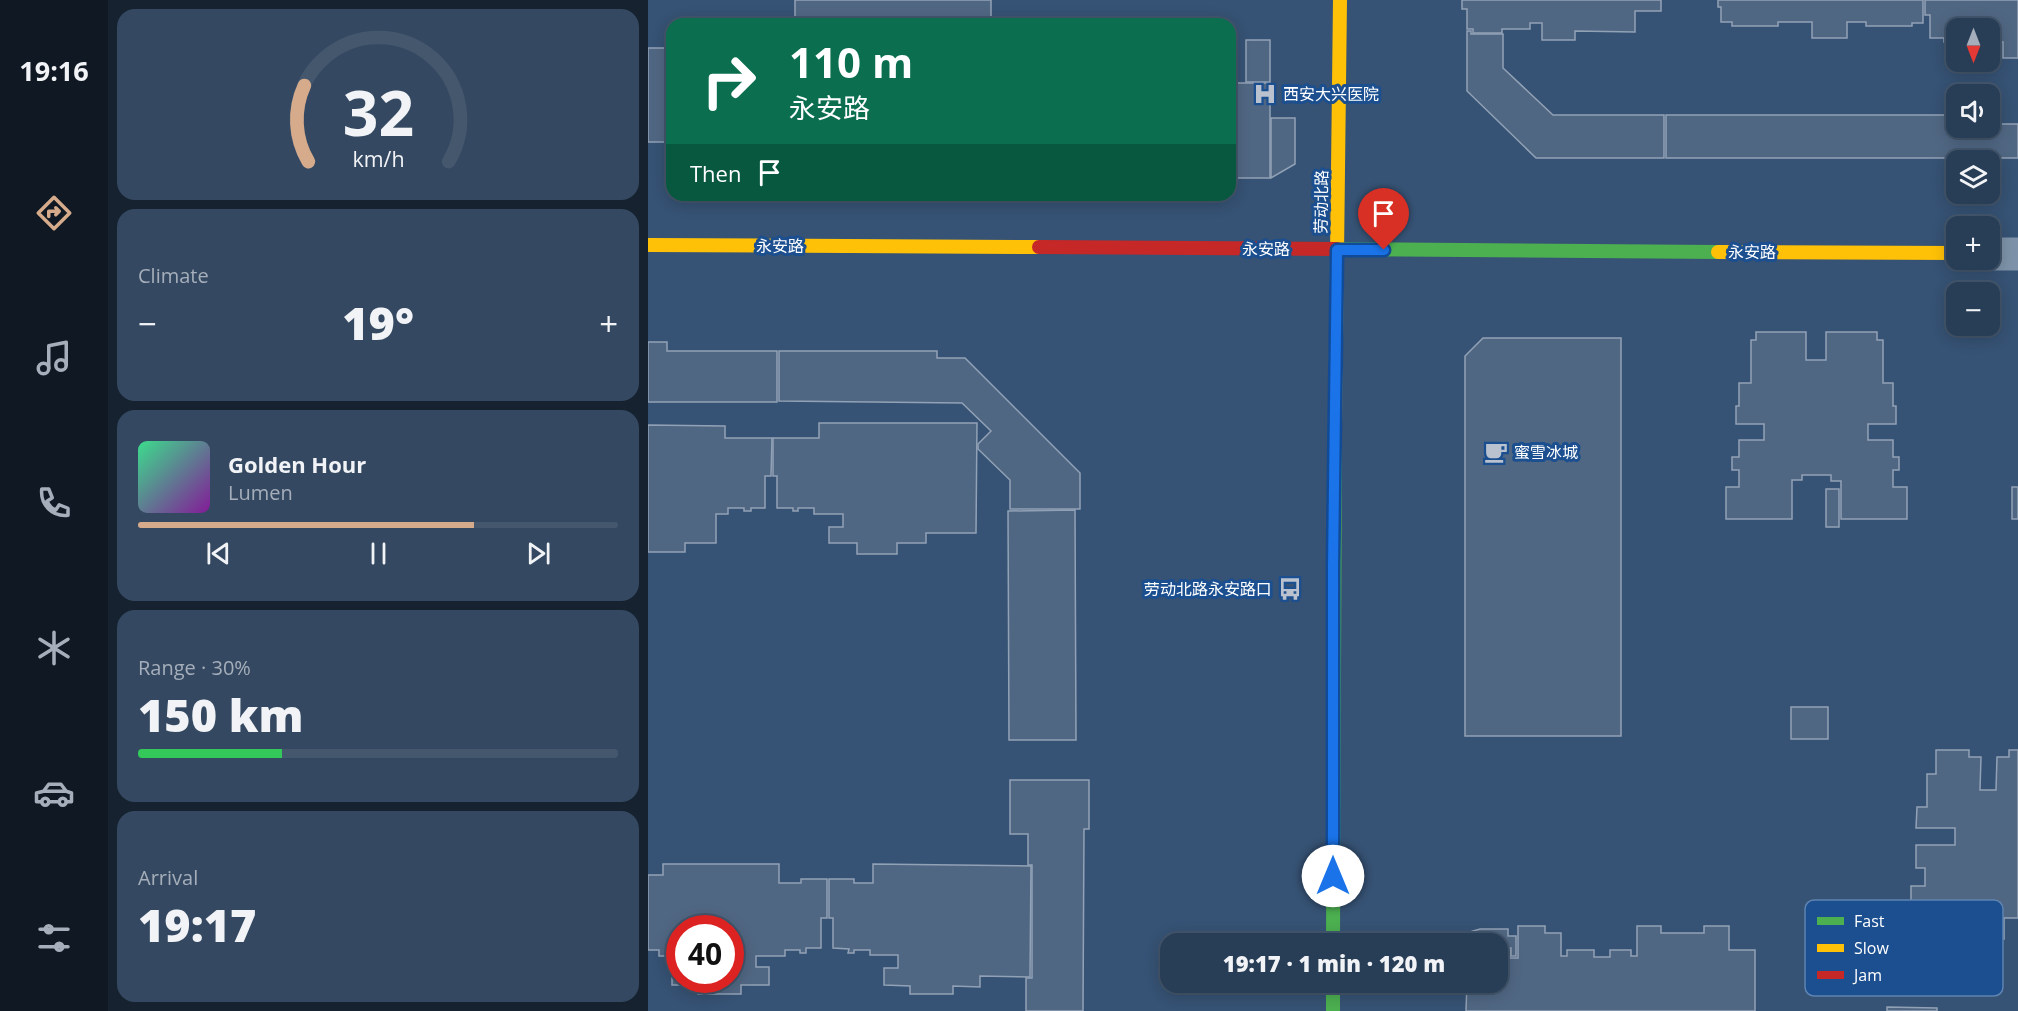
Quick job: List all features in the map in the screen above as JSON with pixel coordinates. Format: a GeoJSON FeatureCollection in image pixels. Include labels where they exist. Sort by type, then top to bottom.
{"type":"FeatureCollection","features":[{"type":"Feature","properties":{"kind":"street","name":"劳动北路"},"geometry":{"type":"LineString","coordinates":[[1333,933],[1333,566],[1340,0]]}},
{"type":"Feature","properties":{"kind":"street","name":"永安路"},"geometry":{"type":"LineString","coordinates":[[648,245],[1946,253]]}},
{"type":"Feature","properties":{"kind":"street"},"geometry":{"type":"LineString","coordinates":[[2000,254],[2018,254]]}},
{"type":"Feature","properties":{"kind":"street"},"geometry":{"type":"LineString","coordinates":[[1334,993],[1334,1011]]}},
{"type":"Feature","properties":{"kind":"building"},"geometry":{"type":"Polygon","coordinates":[[[795,0],[991,0],[991,18],[795,18],[795,0]]]}},
{"type":"Feature","properties":{"kind":"building"},"geometry":{"type":"Polygon","coordinates":[[[1462,0],[1661,0],[1661,11],[1635,11],[1635,32],[1575,31],[1575,40],[1542,40],[1542,23],[1530,23],[1530,29],[1502,29],[1502,33],[1473,33],[1473,29],[1467,29],[1467,9],[1462,9],[1462,0]]]}},
{"type":"Feature","properties":{"kind":"building"},"geometry":{"type":"Polygon","coordinates":[[[1718,0],[1923,0],[1923,23],[1912,23],[1912,26],[1866,26],[1866,22],[1847,22],[1847,38],[1812,38],[1812,22],[1778,22],[1778,26],[1732,26],[1732,22],[1721,22],[1721,7],[1718,7],[1718,0]]]}},
{"type":"Feature","properties":{"kind":"building"},"geometry":{"type":"Polygon","coordinates":[[[1925,0],[2018,0],[2018,58],[2003,58],[2000,18],[1946,18],[1946,42],[1944,42],[1944,38],[1930,38],[1930,15],[1925,15],[1925,0]]]}},
{"type":"Feature","properties":{"kind":"building"},"geometry":{"type":"Polygon","coordinates":[[[1467,31],[1471,31],[1471,34],[1503,34],[1503,68],[1553,115],[1664,115],[1664,158],[1536,158],[1467,91],[1467,31]]]}},
{"type":"Feature","properties":{"kind":"building"},"geometry":{"type":"Polygon","coordinates":[[[1246,40],[1270,40],[1270,82],[1246,82],[1246,40]]]}},
{"type":"Feature","properties":{"kind":"building"},"geometry":{"type":"Polygon","coordinates":[[[648,48],[666,48],[666,142],[648,142],[648,48]]]}},
{"type":"Feature","properties":{"kind":"building"},"geometry":{"type":"Polygon","coordinates":[[[1236,83],[1270,83],[1270,178],[1236,178],[1236,83]]]}},
{"type":"Feature","properties":{"kind":"building"},"geometry":{"type":"Polygon","coordinates":[[[1666,115],[1946,115],[1946,138],[2000,138],[2000,124],[2018,124],[2018,158],[2000,158],[2000,150],[1946,150],[1946,158],[1666,158],[1666,115]]]}},
{"type":"Feature","properties":{"kind":"building"},"geometry":{"type":"Polygon","coordinates":[[[1271,118],[1295,118],[1295,164],[1271,178],[1271,118]]]}},
{"type":"Feature","properties":{"kind":"building"},"geometry":{"type":"Polygon","coordinates":[[[1756,332],[1806,332],[1806,360],[1826,360],[1826,332],[1877,332],[1877,340],[1883,340],[1883,383],[1893,383],[1896,424],[1868,424],[1868,440],[1893,440],[1893,457],[1899,457],[1899,470],[1893,470],[1893,487],[1907,487],[1907,519],[1841,519],[1841,481],[1831,481],[1831,475],[1802,475],[1802,480],[1792,480],[1792,519],[1726,519],[1726,487],[1739,487],[1739,470],[1732,470],[1732,457],[1739,457],[1739,440],[1764,440],[1764,424],[1736,424],[1739,383],[1751,383],[1751,340],[1756,340],[1756,332]]]}},
{"type":"Feature","properties":{"kind":"building"},"geometry":{"type":"Polygon","coordinates":[[[1483,338],[1621,338],[1621,736],[1465,736],[1465,356],[1483,338]]]}},
{"type":"Feature","properties":{"kind":"building"},"geometry":{"type":"Polygon","coordinates":[[[648,342],[667,342],[667,351],[777,351],[777,402],[648,402],[648,342]]]}},
{"type":"Feature","properties":{"kind":"building"},"geometry":{"type":"Polygon","coordinates":[[[779,351],[937,351],[937,358],[965,358],[1080,473],[1080,509],[1010,509],[1010,480],[978,449],[978,444],[991,431],[962,403],[779,401],[779,351]]]}},
{"type":"Feature","properties":{"kind":"building"},"geometry":{"type":"Polygon","coordinates":[[[819,423],[977,423],[976,533],[926,533],[926,543],[897,543],[897,554],[857,554],[857,543],[829,543],[829,527],[843,527],[843,514],[814,514],[814,508],[798,508],[798,511],[793,511],[793,508],[777,508],[777,476],[773,476],[773,438],[819,438],[819,423]]]}},
{"type":"Feature","properties":{"kind":"building"},"geometry":{"type":"Polygon","coordinates":[[[648,425],[725,426],[725,438],[772,438],[771,476],[765,476],[765,508],[751,508],[751,511],[744,511],[744,508],[728,508],[728,514],[716,514],[716,543],[685,543],[685,552],[648,552],[648,425]]]}},
{"type":"Feature","properties":{"kind":"building"},"geometry":{"type":"Polygon","coordinates":[[[2012,487],[2018,487],[2018,519],[2012,519],[2012,487]]]}},
{"type":"Feature","properties":{"kind":"building"},"geometry":{"type":"Polygon","coordinates":[[[1826,489],[1839,489],[1839,527],[1826,527],[1826,489]]]}},
{"type":"Feature","properties":{"kind":"building"},"geometry":{"type":"Polygon","coordinates":[[[1075,510],[1076,740],[1009,740],[1008,511],[1075,510]]]}},
{"type":"Feature","properties":{"kind":"building"},"geometry":{"type":"Polygon","coordinates":[[[1791,707],[1828,707],[1828,739],[1791,739],[1791,707]]]}},
{"type":"Feature","properties":{"kind":"building"},"geometry":{"type":"Polygon","coordinates":[[[1936,750],[1969,750],[1969,757],[1981,757],[1980,790],[1996,790],[1997,757],[2009,757],[2009,750],[2018,750],[2018,918],[2004,918],[2004,939],[2003,900],[1911,900],[1911,886],[1925,886],[1925,868],[1916,868],[1916,845],[1955,845],[1955,828],[1916,828],[1917,807],[1927,807],[1927,774],[1936,774],[1936,750]]]}},
{"type":"Feature","properties":{"kind":"building"},"geometry":{"type":"Polygon","coordinates":[[[1010,780],[1089,780],[1089,829],[1084,829],[1083,1011],[1026,1011],[1026,978],[1032,978],[1032,865],[1028,865],[1028,834],[1010,834],[1010,780]]]}},
{"type":"Feature","properties":{"kind":"building"},"geometry":{"type":"Polygon","coordinates":[[[663,864],[779,864],[779,883],[801,883],[801,879],[827,879],[827,918],[821,918],[821,948],[806,948],[806,953],[800,953],[800,950],[785,950],[785,956],[756,956],[756,967],[769,967],[769,985],[744,985],[744,915],[666,915],[666,956],[659,956],[659,950],[648,950],[648,875],[663,875],[663,864]]]}},
{"type":"Feature","properties":{"kind":"building"},"geometry":{"type":"Polygon","coordinates":[[[873,864],[1031,866],[1030,977],[980,976],[980,987],[953,986],[953,994],[910,994],[910,986],[884,985],[884,968],[898,968],[898,955],[870,955],[870,950],[854,950],[854,953],[848,953],[849,949],[833,948],[833,918],[829,918],[829,879],[854,879],[854,883],[873,883],[873,864]]]}},
{"type":"Feature","properties":{"kind":"building"},"geometry":{"type":"Polygon","coordinates":[[[1518,926],[1545,926],[1545,933],[1561,933],[1561,956],[1567,956],[1567,950],[1594,950],[1594,957],[1610,957],[1610,950],[1631,950],[1631,956],[1637,956],[1637,926],[1661,926],[1661,933],[1704,933],[1704,926],[1729,926],[1729,950],[1755,950],[1755,1011],[1466,1011],[1467,993],[1508,993],[1508,950],[1510,950],[1510,958],[1518,958],[1518,926]]]}},
{"type":"Feature","properties":{"kind":"building"},"geometry":{"type":"Polygon","coordinates":[[[1480,929],[1508,929],[1508,933],[1466,933],[1480,929]]]}},
{"type":"Feature","properties":{"kind":"building"},"geometry":{"type":"Polygon","coordinates":[[[1508,936],[1516,936],[1516,956],[1511,956],[1511,948],[1508,948],[1508,936]]]}},
{"type":"Feature","properties":{"kind":"building"},"geometry":{"type":"Polygon","coordinates":[[[698,993],[741,993],[741,994],[698,993]]]}},
{"type":"Feature","properties":{"kind":"building"},"geometry":{"type":"Polygon","coordinates":[[[1887,1007],[1937,1008],[1937,1011],[1887,1011],[1887,1007]]]}},
{"type":"Feature","properties":{"kind":"traffic: fast"},"geometry":{"type":"LineString","coordinates":[[1337,249],[1718,252]]}},
{"type":"Feature","properties":{"kind":"traffic: fast"},"geometry":{"type":"LineString","coordinates":[[1333,933],[1335,425]]}},
{"type":"Feature","properties":{"kind":"traffic: fast"},"geometry":{"type":"LineString","coordinates":[[1333,993],[1333,1011]]}},
{"type":"Feature","properties":{"kind":"traffic: slow"},"geometry":{"type":"LineString","coordinates":[[1335,425],[1340,0]]}},
{"type":"Feature","properties":{"kind":"traffic: slow"},"geometry":{"type":"LineString","coordinates":[[648,245],[1039,247]]}},
{"type":"Feature","properties":{"kind":"traffic: slow"},"geometry":{"type":"LineString","coordinates":[[1718,252],[1946,253]]}},
{"type":"Feature","properties":{"kind":"traffic: jam"},"geometry":{"type":"LineString","coordinates":[[1039,247],[1337,249]]}},
{"type":"Feature","properties":{"kind":"place","name":"西安大兴医院"},"geometry":{"type":"Point","coordinates":[1265,94]}},
{"type":"Feature","properties":{"kind":"place","name":"蜜雪冰城"},"geometry":{"type":"Point","coordinates":[1496,452]}},
{"type":"Feature","properties":{"kind":"place","name":"劳动北路永安路口"},"geometry":{"type":"Point","coordinates":[1290,589]}},
{"type":"Feature","properties":{"kind":"route"},"geometry":{"type":"LineString","coordinates":[[1333,876],[1333,566],[1337,250],[1384,250]]}}]}
